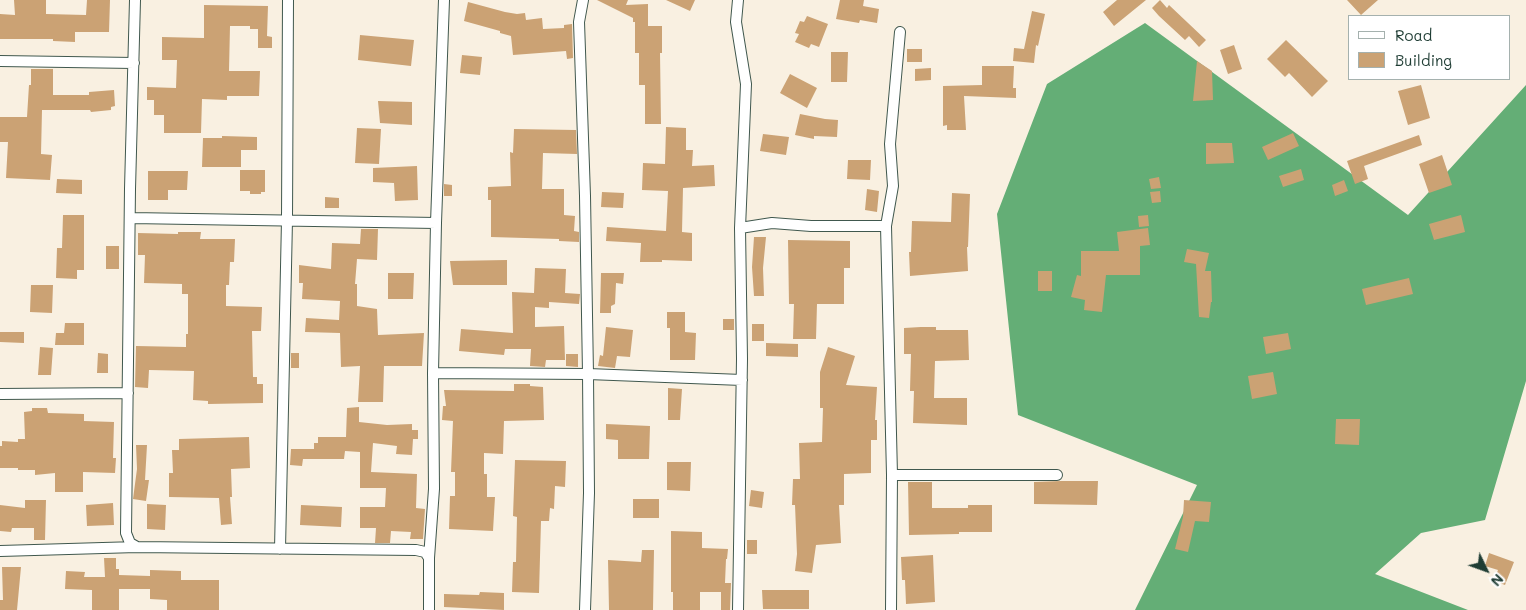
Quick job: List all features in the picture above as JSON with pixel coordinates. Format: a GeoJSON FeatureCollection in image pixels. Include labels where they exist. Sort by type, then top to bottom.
{"type":"FeatureCollection","features":[{"type":"Feature","properties":{"kind":"street"},"geometry":{"type":"LineString","coordinates":[[134,0],[126,533],[130,543],[137,547]]}},
{"type":"Feature","properties":{"kind":"street"},"geometry":{"type":"LineString","coordinates":[[280,549],[287,220],[288,0]]}},
{"type":"Feature","properties":{"kind":"street"},"geometry":{"type":"LineString","coordinates":[[429,610],[429,558],[434,489],[433,374],[436,223],[444,0]]}},
{"type":"Feature","properties":{"kind":"street"},"geometry":{"type":"LineString","coordinates":[[583,0],[579,22],[586,196],[590,492],[585,610]]}},
{"type":"Feature","properties":{"kind":"street"},"geometry":{"type":"LineString","coordinates":[[738,0],[736,22],[746,84],[740,228],[742,380],[738,610]]}},
{"type":"Feature","properties":{"kind":"street"},"geometry":{"type":"LineString","coordinates":[[890,610],[892,475],[886,226],[893,186],[890,144],[900,32]]}},
{"type":"Feature","properties":{"kind":"street"},"geometry":{"type":"LineString","coordinates":[[0,61],[134,63]]}},
{"type":"Feature","properties":{"kind":"street"},"geometry":{"type":"LineString","coordinates":[[131,218],[436,223]]}},
{"type":"Feature","properties":{"kind":"street"},"geometry":{"type":"LineString","coordinates":[[740,228],[772,223],[819,226],[886,226]]}},
{"type":"Feature","properties":{"kind":"street"},"geometry":{"type":"LineString","coordinates":[[433,374],[588,374],[742,380]]}},
{"type":"Feature","properties":{"kind":"street"},"geometry":{"type":"LineString","coordinates":[[0,394],[128,393]]}},
{"type":"Feature","properties":{"kind":"street"},"geometry":{"type":"LineString","coordinates":[[892,475],[1057,475]]}},
{"type":"Feature","properties":{"kind":"street"},"geometry":{"type":"LineString","coordinates":[[0,551],[137,547],[416,550],[425,552],[429,558]]}},
{"type":"Feature","properties":{"kind":"green space"},"geometry":{"type":"Polygon","coordinates":[[[1145,23],[1408,215],[1526,85],[1526,381],[1485,520],[1421,533],[1375,574],[1468,610],[1135,610],[1197,485],[1018,415],[997,214],[1047,84],[1145,23]]]}},
{"type":"Feature","properties":{"kind":"building"},"geometry":{"type":"Polygon","coordinates":[[[14,0],[46,0],[46,14],[86,15],[87,0],[110,0],[109,32],[75,32],[75,42],[53,41],[53,39],[0,39],[0,14],[15,15],[14,0]]]}},
{"type":"Feature","properties":{"kind":"building"},"geometry":{"type":"Polygon","coordinates":[[[597,0],[628,0],[626,5],[648,4],[648,26],[662,26],[662,53],[660,53],[661,124],[645,124],[645,85],[639,85],[639,53],[635,53],[635,22],[633,22],[633,18],[597,0]]]}},
{"type":"Feature","properties":{"kind":"building"},"geometry":{"type":"Polygon","coordinates":[[[666,0],[695,0],[690,11],[666,0]]]}},
{"type":"Feature","properties":{"kind":"building"},"geometry":{"type":"Polygon","coordinates":[[[840,0],[864,0],[863,6],[879,9],[877,23],[860,20],[859,23],[836,19],[840,0]]]}},
{"type":"Feature","properties":{"kind":"building"},"geometry":{"type":"Polygon","coordinates":[[[1117,0],[1146,0],[1114,26],[1103,12],[1117,0]]]}},
{"type":"Feature","properties":{"kind":"building"},"geometry":{"type":"Polygon","coordinates":[[[1160,0],[1167,8],[1169,5],[1206,40],[1199,47],[1189,36],[1185,40],[1152,8],[1160,0]]]}},
{"type":"Feature","properties":{"kind":"building"},"geometry":{"type":"Polygon","coordinates":[[[1347,0],[1378,0],[1361,15],[1347,0]]]}},
{"type":"Feature","properties":{"kind":"building"},"geometry":{"type":"Polygon","coordinates":[[[468,2],[505,12],[525,13],[526,20],[542,18],[543,29],[564,28],[564,25],[572,24],[573,58],[567,59],[566,51],[513,55],[511,36],[464,21],[468,2]]]}},
{"type":"Feature","properties":{"kind":"building"},"geometry":{"type":"Polygon","coordinates":[[[204,5],[268,6],[267,36],[272,37],[272,48],[258,48],[258,29],[250,29],[250,26],[230,26],[229,71],[260,71],[259,96],[227,96],[227,100],[202,99],[201,133],[164,133],[164,115],[154,115],[154,100],[147,100],[147,87],[176,88],[177,60],[162,60],[162,37],[204,38],[204,5]]]}},
{"type":"Feature","properties":{"kind":"building"},"geometry":{"type":"Polygon","coordinates":[[[1032,11],[1045,14],[1038,46],[1036,45],[1034,63],[1013,61],[1014,48],[1024,49],[1032,11]]]}},
{"type":"Feature","properties":{"kind":"building"},"geometry":{"type":"Polygon","coordinates":[[[807,16],[828,24],[819,47],[811,44],[809,48],[795,42],[799,34],[795,33],[800,21],[804,22],[807,16]]]}},
{"type":"Feature","properties":{"kind":"building"},"geometry":{"type":"Polygon","coordinates":[[[360,35],[414,40],[411,66],[358,60],[360,35]]]}},
{"type":"Feature","properties":{"kind":"building"},"geometry":{"type":"Polygon","coordinates":[[[1286,40],[1328,81],[1312,97],[1289,73],[1285,77],[1267,59],[1286,40]]]}},
{"type":"Feature","properties":{"kind":"building"},"geometry":{"type":"Polygon","coordinates":[[[1234,45],[1242,69],[1228,74],[1220,50],[1234,45]]]}},
{"type":"Feature","properties":{"kind":"building"},"geometry":{"type":"Polygon","coordinates":[[[907,49],[922,49],[922,62],[907,62],[907,49]]]}},
{"type":"Feature","properties":{"kind":"building"},"geometry":{"type":"Polygon","coordinates":[[[831,52],[848,52],[847,82],[831,82],[831,52]]]}},
{"type":"Feature","properties":{"kind":"building"},"geometry":{"type":"Polygon","coordinates":[[[462,55],[482,57],[480,75],[460,73],[462,55]]]}},
{"type":"Feature","properties":{"kind":"building"},"geometry":{"type":"Polygon","coordinates":[[[1197,61],[1212,71],[1213,100],[1193,101],[1197,61]]]}},
{"type":"Feature","properties":{"kind":"building"},"geometry":{"type":"Polygon","coordinates":[[[982,66],[1014,66],[1013,88],[1016,88],[1016,98],[964,96],[966,130],[947,130],[947,125],[943,126],[943,86],[982,85],[982,66]]]}},
{"type":"Feature","properties":{"kind":"building"},"geometry":{"type":"Polygon","coordinates":[[[931,68],[931,80],[915,81],[915,69],[931,68]]]}},
{"type":"Feature","properties":{"kind":"building"},"geometry":{"type":"Polygon","coordinates":[[[31,69],[53,69],[53,95],[89,95],[89,92],[114,90],[115,106],[111,107],[111,110],[91,112],[90,110],[42,110],[41,154],[52,155],[50,180],[6,178],[8,142],[0,142],[0,117],[27,117],[31,69]]]}},
{"type":"Feature","properties":{"kind":"building"},"geometry":{"type":"Polygon","coordinates":[[[790,74],[817,88],[807,108],[780,93],[790,74]]]}},
{"type":"Feature","properties":{"kind":"building"},"geometry":{"type":"Polygon","coordinates":[[[1421,85],[1430,118],[1408,125],[1398,91],[1421,85]]]}},
{"type":"Feature","properties":{"kind":"building"},"geometry":{"type":"Polygon","coordinates":[[[378,101],[412,102],[412,125],[380,123],[378,101]]]}},
{"type":"Feature","properties":{"kind":"building"},"geometry":{"type":"Polygon","coordinates":[[[800,114],[838,120],[837,137],[814,136],[814,139],[795,135],[800,114]]]}},
{"type":"Feature","properties":{"kind":"building"},"geometry":{"type":"Polygon","coordinates":[[[666,127],[686,128],[686,150],[693,150],[692,166],[714,165],[715,186],[683,188],[682,232],[692,233],[692,261],[662,260],[662,262],[640,262],[641,243],[606,241],[607,227],[666,231],[668,191],[642,190],[643,163],[665,164],[666,127]]]}},
{"type":"Feature","properties":{"kind":"building"},"geometry":{"type":"Polygon","coordinates":[[[357,128],[381,129],[379,164],[355,163],[357,128]]]}},
{"type":"Feature","properties":{"kind":"building"},"geometry":{"type":"Polygon","coordinates":[[[514,129],[576,130],[577,154],[543,153],[542,189],[564,189],[564,215],[575,216],[574,231],[579,232],[579,242],[559,241],[559,239],[491,237],[491,200],[488,200],[488,187],[511,186],[510,152],[513,153],[514,129]]]}},
{"type":"Feature","properties":{"kind":"building"},"geometry":{"type":"Polygon","coordinates":[[[1293,133],[1299,146],[1268,160],[1262,147],[1293,133]]]}},
{"type":"Feature","properties":{"kind":"building"},"geometry":{"type":"Polygon","coordinates":[[[763,134],[789,137],[786,155],[760,151],[763,134]]]}},
{"type":"Feature","properties":{"kind":"building"},"geometry":{"type":"Polygon","coordinates":[[[1419,135],[1422,145],[1364,166],[1368,179],[1355,184],[1347,161],[1419,135]]]}},
{"type":"Feature","properties":{"kind":"building"},"geometry":{"type":"Polygon","coordinates":[[[222,136],[257,137],[257,150],[241,150],[241,167],[202,167],[203,138],[222,138],[222,136]]]}},
{"type":"Feature","properties":{"kind":"building"},"geometry":{"type":"Polygon","coordinates":[[[1206,143],[1232,143],[1234,163],[1206,164],[1206,143]]]}},
{"type":"Feature","properties":{"kind":"building"},"geometry":{"type":"Polygon","coordinates":[[[1442,155],[1452,185],[1429,193],[1419,164],[1442,155]]]}},
{"type":"Feature","properties":{"kind":"building"},"geometry":{"type":"Polygon","coordinates":[[[848,160],[871,160],[870,180],[847,179],[848,160]]]}},
{"type":"Feature","properties":{"kind":"building"},"geometry":{"type":"Polygon","coordinates":[[[417,166],[418,200],[395,201],[394,183],[373,182],[373,168],[417,166]]]}},
{"type":"Feature","properties":{"kind":"building"},"geometry":{"type":"Polygon","coordinates":[[[1301,169],[1304,180],[1283,187],[1279,176],[1301,169]]]}},
{"type":"Feature","properties":{"kind":"building"},"geometry":{"type":"Polygon","coordinates":[[[240,170],[265,170],[265,192],[250,194],[250,191],[240,191],[240,170]]]}},
{"type":"Feature","properties":{"kind":"building"},"geometry":{"type":"Polygon","coordinates":[[[148,171],[188,171],[187,190],[168,190],[168,200],[148,200],[148,171]]]}},
{"type":"Feature","properties":{"kind":"building"},"geometry":{"type":"Polygon","coordinates":[[[1159,177],[1161,188],[1151,189],[1149,179],[1159,177]]]}},
{"type":"Feature","properties":{"kind":"building"},"geometry":{"type":"Polygon","coordinates":[[[57,179],[82,180],[82,194],[56,193],[57,179]]]}},
{"type":"Feature","properties":{"kind":"building"},"geometry":{"type":"Polygon","coordinates":[[[1344,180],[1348,191],[1335,196],[1332,185],[1344,180]]]}},
{"type":"Feature","properties":{"kind":"building"},"geometry":{"type":"Polygon","coordinates":[[[444,184],[452,185],[452,196],[444,196],[444,184]]]}},
{"type":"Feature","properties":{"kind":"building"},"geometry":{"type":"Polygon","coordinates":[[[867,189],[879,191],[877,212],[865,210],[867,189]]]}},
{"type":"Feature","properties":{"kind":"building"},"geometry":{"type":"Polygon","coordinates":[[[1160,191],[1161,202],[1152,203],[1150,192],[1160,191]]]}},
{"type":"Feature","properties":{"kind":"building"},"geometry":{"type":"Polygon","coordinates":[[[602,192],[624,193],[623,208],[601,207],[602,192]]]}},
{"type":"Feature","properties":{"kind":"building"},"geometry":{"type":"Polygon","coordinates":[[[952,193],[970,194],[967,247],[968,271],[910,276],[909,252],[911,252],[912,221],[951,222],[952,193]]]}},
{"type":"Feature","properties":{"kind":"building"},"geometry":{"type":"Polygon","coordinates":[[[325,197],[339,198],[339,208],[325,208],[325,197]]]}},
{"type":"Feature","properties":{"kind":"building"},"geometry":{"type":"Polygon","coordinates":[[[63,215],[84,215],[84,270],[77,270],[77,279],[56,278],[57,248],[62,248],[63,215]]]}},
{"type":"Feature","properties":{"kind":"building"},"geometry":{"type":"Polygon","coordinates":[[[1148,215],[1149,226],[1139,227],[1138,216],[1148,215]]]}},
{"type":"Feature","properties":{"kind":"building"},"geometry":{"type":"Polygon","coordinates":[[[1461,215],[1465,232],[1434,240],[1429,224],[1461,215]]]}},
{"type":"Feature","properties":{"kind":"building"},"geometry":{"type":"Polygon","coordinates":[[[1148,228],[1150,245],[1140,246],[1140,275],[1106,275],[1102,312],[1084,310],[1085,300],[1071,297],[1077,275],[1081,276],[1081,251],[1119,251],[1117,232],[1148,228]]]}},
{"type":"Feature","properties":{"kind":"building"},"geometry":{"type":"Polygon","coordinates":[[[361,229],[378,229],[377,260],[357,259],[355,284],[357,284],[357,306],[377,309],[378,335],[424,333],[422,366],[384,366],[383,402],[358,402],[360,366],[341,367],[340,333],[305,332],[306,318],[339,320],[340,301],[302,299],[303,283],[299,283],[299,265],[331,269],[332,243],[360,244],[361,229]]]}},
{"type":"Feature","properties":{"kind":"building"},"geometry":{"type":"Polygon","coordinates":[[[178,232],[201,232],[200,239],[235,239],[234,262],[230,262],[229,285],[226,285],[226,306],[262,307],[261,331],[252,331],[253,377],[257,377],[257,384],[263,384],[263,403],[208,404],[208,401],[193,400],[194,371],[149,370],[148,388],[135,387],[136,346],[186,347],[186,334],[188,334],[188,294],[182,294],[182,284],[144,283],[145,255],[138,255],[138,233],[178,234],[178,232]]]}},
{"type":"Feature","properties":{"kind":"building"},"geometry":{"type":"Polygon","coordinates":[[[754,237],[766,237],[763,268],[764,296],[754,296],[752,267],[754,237]]]}},
{"type":"Feature","properties":{"kind":"building"},"geometry":{"type":"Polygon","coordinates":[[[788,240],[850,241],[850,268],[844,268],[844,304],[817,304],[816,339],[793,339],[794,304],[789,304],[788,240]]]}},
{"type":"Feature","properties":{"kind":"building"},"geometry":{"type":"Polygon","coordinates":[[[106,246],[119,246],[119,269],[106,269],[106,246]]]}},
{"type":"Feature","properties":{"kind":"building"},"geometry":{"type":"Polygon","coordinates":[[[1187,249],[1209,253],[1205,271],[1211,271],[1212,302],[1209,318],[1199,317],[1196,264],[1184,262],[1187,249]]]}},
{"type":"Feature","properties":{"kind":"building"},"geometry":{"type":"Polygon","coordinates":[[[507,260],[507,285],[453,285],[450,261],[507,260]]]}},
{"type":"Feature","properties":{"kind":"building"},"geometry":{"type":"Polygon","coordinates":[[[535,268],[566,269],[565,293],[580,294],[579,304],[549,302],[549,308],[535,307],[535,327],[564,326],[565,360],[546,360],[545,367],[530,366],[531,349],[505,349],[504,355],[459,351],[461,329],[513,333],[512,292],[534,293],[535,268]]]}},
{"type":"Feature","properties":{"kind":"building"},"geometry":{"type":"Polygon","coordinates":[[[1038,271],[1052,271],[1052,291],[1038,291],[1038,271]]]}},
{"type":"Feature","properties":{"kind":"building"},"geometry":{"type":"Polygon","coordinates":[[[388,273],[414,273],[413,299],[388,299],[388,273]]]}},
{"type":"Feature","properties":{"kind":"building"},"geometry":{"type":"Polygon","coordinates":[[[601,273],[624,273],[623,284],[616,283],[615,304],[611,306],[611,313],[600,313],[601,273]]]}},
{"type":"Feature","properties":{"kind":"building"},"geometry":{"type":"Polygon","coordinates":[[[1409,278],[1413,294],[1366,305],[1362,289],[1409,278]]]}},
{"type":"Feature","properties":{"kind":"building"},"geometry":{"type":"Polygon","coordinates":[[[31,285],[53,285],[52,313],[30,312],[31,285]]]}},
{"type":"Feature","properties":{"kind":"building"},"geometry":{"type":"Polygon","coordinates":[[[667,312],[685,312],[685,332],[696,333],[695,360],[670,360],[670,328],[667,328],[667,312]]]}},
{"type":"Feature","properties":{"kind":"building"},"geometry":{"type":"Polygon","coordinates":[[[723,319],[734,319],[734,330],[723,330],[723,319]]]}},
{"type":"Feature","properties":{"kind":"building"},"geometry":{"type":"Polygon","coordinates":[[[65,323],[84,323],[84,345],[55,345],[56,333],[64,333],[65,323]]]}},
{"type":"Feature","properties":{"kind":"building"},"geometry":{"type":"Polygon","coordinates":[[[752,324],[764,324],[764,341],[752,341],[752,324]]]}},
{"type":"Feature","properties":{"kind":"building"},"geometry":{"type":"Polygon","coordinates":[[[606,327],[633,330],[630,357],[617,356],[615,368],[598,366],[600,355],[603,356],[606,327]]]}},
{"type":"Feature","properties":{"kind":"building"},"geometry":{"type":"Polygon","coordinates":[[[936,327],[936,330],[968,330],[969,360],[935,361],[934,398],[967,398],[967,425],[913,423],[914,391],[910,391],[911,354],[904,354],[904,328],[936,327]]]}},
{"type":"Feature","properties":{"kind":"building"},"geometry":{"type":"Polygon","coordinates":[[[0,332],[24,332],[24,343],[0,342],[0,332]]]}},
{"type":"Feature","properties":{"kind":"building"},"geometry":{"type":"Polygon","coordinates":[[[1288,333],[1291,349],[1266,354],[1263,337],[1288,333]]]}},
{"type":"Feature","properties":{"kind":"building"},"geometry":{"type":"Polygon","coordinates":[[[766,343],[798,344],[798,357],[766,356],[766,343]]]}},
{"type":"Feature","properties":{"kind":"building"},"geometry":{"type":"Polygon","coordinates":[[[40,347],[53,348],[51,375],[38,375],[40,347]]]}},
{"type":"Feature","properties":{"kind":"building"},"geometry":{"type":"Polygon","coordinates":[[[828,347],[855,356],[846,385],[877,387],[875,420],[877,420],[877,440],[871,440],[871,473],[844,474],[844,505],[839,505],[841,543],[816,545],[812,573],[795,571],[797,554],[795,505],[792,505],[793,479],[800,479],[799,443],[822,442],[823,408],[820,408],[820,372],[828,347]]]}},
{"type":"Feature","properties":{"kind":"building"},"geometry":{"type":"Polygon","coordinates":[[[98,353],[108,354],[108,373],[97,373],[98,353]]]}},
{"type":"Feature","properties":{"kind":"building"},"geometry":{"type":"Polygon","coordinates":[[[291,353],[299,353],[299,368],[291,368],[291,353]]]}},
{"type":"Feature","properties":{"kind":"building"},"geometry":{"type":"Polygon","coordinates":[[[566,354],[578,354],[578,367],[566,366],[566,354]]]}},
{"type":"Feature","properties":{"kind":"building"},"geometry":{"type":"Polygon","coordinates":[[[1273,372],[1277,394],[1252,399],[1248,376],[1273,372]]]}},
{"type":"Feature","properties":{"kind":"building"},"geometry":{"type":"Polygon","coordinates":[[[514,384],[530,384],[530,386],[543,387],[544,420],[504,421],[503,454],[484,453],[484,474],[487,474],[487,497],[495,497],[493,531],[449,529],[450,496],[455,496],[455,472],[451,472],[453,421],[442,420],[443,406],[446,406],[444,390],[514,391],[514,384]]]}},
{"type":"Feature","properties":{"kind":"building"},"geometry":{"type":"Polygon","coordinates":[[[668,388],[682,389],[680,420],[668,420],[668,388]]]}},
{"type":"Feature","properties":{"kind":"building"},"geometry":{"type":"Polygon","coordinates":[[[359,407],[359,422],[387,425],[412,424],[412,430],[418,430],[418,439],[413,439],[412,455],[396,454],[397,446],[373,443],[371,472],[417,474],[416,508],[425,509],[423,539],[410,539],[411,532],[391,531],[390,543],[375,543],[376,528],[360,528],[360,507],[385,507],[386,488],[360,488],[360,452],[345,451],[344,459],[303,459],[302,466],[290,465],[291,449],[314,449],[314,443],[318,443],[318,437],[346,437],[347,408],[359,407]]]}},
{"type":"Feature","properties":{"kind":"building"},"geometry":{"type":"Polygon","coordinates":[[[32,408],[47,408],[48,413],[84,414],[84,421],[114,422],[113,458],[116,458],[115,473],[83,472],[83,492],[55,492],[55,473],[35,475],[35,470],[0,468],[0,446],[2,446],[2,441],[18,442],[18,439],[25,439],[24,412],[32,411],[32,408]]]}},
{"type":"Feature","properties":{"kind":"building"},"geometry":{"type":"Polygon","coordinates":[[[1336,419],[1360,419],[1359,445],[1335,444],[1336,419]]]}},
{"type":"Feature","properties":{"kind":"building"},"geometry":{"type":"Polygon","coordinates":[[[606,424],[650,426],[649,459],[618,459],[618,440],[606,439],[606,424]]]}},
{"type":"Feature","properties":{"kind":"building"},"geometry":{"type":"Polygon","coordinates":[[[249,437],[250,468],[231,469],[232,497],[230,497],[232,524],[221,525],[219,498],[169,497],[169,473],[173,473],[172,450],[179,450],[179,439],[249,437]]]}},
{"type":"Feature","properties":{"kind":"building"},"geometry":{"type":"Polygon","coordinates":[[[136,445],[147,445],[145,480],[149,480],[146,501],[133,499],[137,469],[136,445]]]}},
{"type":"Feature","properties":{"kind":"building"},"geometry":{"type":"Polygon","coordinates":[[[515,460],[566,461],[565,487],[555,486],[554,509],[550,508],[549,521],[541,521],[539,593],[512,592],[513,562],[516,562],[517,517],[513,516],[515,460]]]}},
{"type":"Feature","properties":{"kind":"building"},"geometry":{"type":"Polygon","coordinates":[[[667,462],[691,462],[690,491],[667,490],[667,462]]]}},
{"type":"Feature","properties":{"kind":"building"},"geometry":{"type":"Polygon","coordinates":[[[1098,481],[1097,505],[1034,504],[1034,482],[1098,481]]]}},
{"type":"Feature","properties":{"kind":"building"},"geometry":{"type":"Polygon","coordinates":[[[908,482],[932,482],[932,508],[968,508],[968,505],[992,505],[992,532],[909,535],[908,482]]]}},
{"type":"Feature","properties":{"kind":"building"},"geometry":{"type":"Polygon","coordinates":[[[751,490],[764,492],[762,508],[749,506],[751,490]]]}},
{"type":"Feature","properties":{"kind":"building"},"geometry":{"type":"Polygon","coordinates":[[[633,499],[659,499],[659,518],[633,518],[633,499]]]}},
{"type":"Feature","properties":{"kind":"building"},"geometry":{"type":"Polygon","coordinates":[[[25,500],[46,500],[45,540],[34,540],[34,528],[12,528],[11,532],[0,531],[0,505],[25,508],[25,500]]]}},
{"type":"Feature","properties":{"kind":"building"},"geometry":{"type":"Polygon","coordinates":[[[1184,500],[1211,502],[1209,522],[1195,521],[1188,552],[1175,549],[1183,517],[1184,500]]]}},
{"type":"Feature","properties":{"kind":"building"},"geometry":{"type":"Polygon","coordinates":[[[113,503],[114,525],[87,526],[86,505],[113,503]]]}},
{"type":"Feature","properties":{"kind":"building"},"geometry":{"type":"Polygon","coordinates":[[[147,504],[166,505],[165,530],[147,529],[147,504]]]}},
{"type":"Feature","properties":{"kind":"building"},"geometry":{"type":"Polygon","coordinates":[[[301,505],[342,507],[341,527],[300,525],[301,505]]]}},
{"type":"Feature","properties":{"kind":"building"},"geometry":{"type":"Polygon","coordinates":[[[671,531],[702,532],[702,548],[728,549],[725,583],[731,583],[730,610],[721,610],[721,592],[700,592],[700,610],[673,610],[673,592],[671,592],[671,531]]]}},
{"type":"Feature","properties":{"kind":"building"},"geometry":{"type":"Polygon","coordinates":[[[747,540],[757,540],[757,554],[747,554],[747,540]]]}},
{"type":"Feature","properties":{"kind":"building"},"geometry":{"type":"Polygon","coordinates":[[[642,550],[654,550],[653,610],[609,610],[608,560],[641,562],[642,550]]]}},
{"type":"Feature","properties":{"kind":"building"},"geometry":{"type":"Polygon","coordinates":[[[1489,553],[1514,562],[1505,585],[1494,581],[1498,570],[1485,566],[1489,553]]]}},
{"type":"Feature","properties":{"kind":"building"},"geometry":{"type":"Polygon","coordinates":[[[933,555],[935,602],[906,604],[905,580],[902,580],[901,557],[933,555]]]}},
{"type":"Feature","properties":{"kind":"building"},"geometry":{"type":"Polygon","coordinates":[[[104,558],[116,558],[116,569],[119,569],[119,575],[150,576],[150,570],[181,571],[181,580],[219,580],[219,610],[167,610],[167,600],[150,599],[150,589],[119,589],[119,610],[92,610],[92,590],[65,589],[66,571],[85,572],[84,577],[105,577],[104,558]]]}},
{"type":"Feature","properties":{"kind":"building"},"geometry":{"type":"Polygon","coordinates":[[[2,567],[21,567],[17,610],[0,610],[0,600],[3,600],[2,567]]]}},
{"type":"Feature","properties":{"kind":"building"},"geometry":{"type":"Polygon","coordinates":[[[762,590],[809,590],[809,609],[763,609],[762,590]]]}},
{"type":"Feature","properties":{"kind":"building"},"geometry":{"type":"Polygon","coordinates":[[[480,592],[504,593],[504,610],[444,607],[444,594],[479,595],[480,592]]]}}]}
